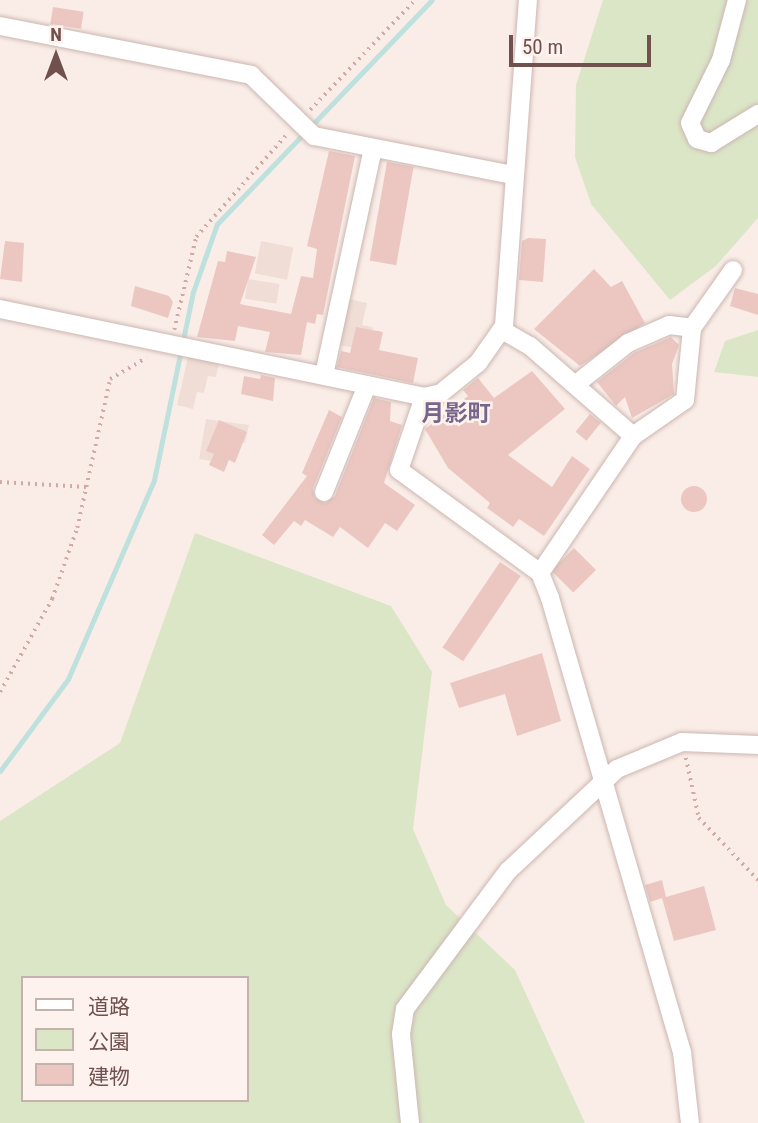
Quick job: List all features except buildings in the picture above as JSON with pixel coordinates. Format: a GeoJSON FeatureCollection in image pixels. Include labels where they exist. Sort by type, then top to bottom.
{"type":"FeatureCollection","features":[{"type":"Feature","properties":{"kind":"street"},"geometry":{"type":"LineString","coordinates":[[0,309],[424,397],[441,393],[478,363],[502,330],[512,175],[528,0]]}},
{"type":"Feature","properties":{"kind":"street"},"geometry":{"type":"LineString","coordinates":[[737,0],[721,60],[690,123],[697,139],[711,143],[758,114]]}},
{"type":"Feature","properties":{"kind":"street"},"geometry":{"type":"LineString","coordinates":[[0,26],[251,75],[304,127],[373,149],[512,175]]}},
{"type":"Feature","properties":{"kind":"street"},"geometry":{"type":"LineString","coordinates":[[324,375],[373,149]]}},
{"type":"Feature","properties":{"kind":"street"},"geometry":{"type":"LineString","coordinates":[[540,573],[633,436],[685,400],[692,328],[733,270]]}},
{"type":"Feature","properties":{"kind":"street"},"geometry":{"type":"LineString","coordinates":[[575,386],[628,343],[669,325],[692,328]]}},
{"type":"Feature","properties":{"kind":"street"},"geometry":{"type":"LineString","coordinates":[[502,330],[530,346],[633,436]]}},
{"type":"Feature","properties":{"kind":"street"},"geometry":{"type":"LineString","coordinates":[[324,492],[367,384]]}},
{"type":"Feature","properties":{"kind":"street"},"geometry":{"type":"LineString","coordinates":[[424,397],[399,470],[540,573],[600,784],[682,1052],[690,1123]]}},
{"type":"Feature","properties":{"kind":"street"},"geometry":{"type":"LineString","coordinates":[[410,1123],[401,1034],[418,985],[508,871],[617,769],[682,742],[758,745]]}},
{"type":"Feature","properties":{"kind":"path"},"geometry":{"type":"LineString","coordinates":[[0,692],[52,599],[87,487],[110,379],[179,345],[196,237],[304,127],[415,0]]}},
{"type":"Feature","properties":{"kind":"path"},"geometry":{"type":"LineString","coordinates":[[0,482],[87,487]]}},
{"type":"Feature","properties":{"kind":"path"},"geometry":{"type":"LineString","coordinates":[[682,742],[699,818],[758,880]]}},
{"type":"Feature","properties":{"kind":"shaded area"},"geometry":{"type":"Polygon","coordinates":[[[261,241],[293,247],[287,280],[255,273],[261,241]]]}},
{"type":"Feature","properties":{"kind":"shaded area"},"geometry":{"type":"Polygon","coordinates":[[[248,279],[280,284],[276,304],[245,299],[248,279]]]}},
{"type":"Feature","properties":{"kind":"shaded area"},"geometry":{"type":"Polygon","coordinates":[[[344,298],[367,303],[362,325],[373,327],[369,351],[335,344],[344,298]]]}},
{"type":"Feature","properties":{"kind":"shaded area"},"geometry":{"type":"Polygon","coordinates":[[[188,357],[219,363],[216,377],[208,376],[204,393],[197,392],[193,409],[177,405],[188,357]]]}},
{"type":"Feature","properties":{"kind":"shaded area"},"geometry":{"type":"Polygon","coordinates":[[[206,419],[249,425],[245,443],[226,441],[223,463],[199,459],[206,419]]]}},
{"type":"Feature","properties":{"kind":"green space"},"geometry":{"type":"Polygon","coordinates":[[[603,0],[758,0],[758,218],[716,266],[670,300],[591,204],[575,157],[576,85],[603,0]]]}},
{"type":"Feature","properties":{"kind":"green space"},"geometry":{"type":"Polygon","coordinates":[[[758,330],[758,377],[714,372],[725,341],[758,330]]]}},
{"type":"Feature","properties":{"kind":"green space"},"geometry":{"type":"Polygon","coordinates":[[[195,533],[391,606],[432,672],[413,829],[446,905],[515,970],[585,1123],[0,1123],[0,821],[120,743],[195,533]]]}},
{"type":"Feature","properties":{"kind":"waterway"},"geometry":{"type":"LineString","coordinates":[[0,771],[68,679],[154,480],[193,292],[217,224],[432,0]]}},
{"type":"Feature","properties":{"kind":"district","name":"月影町"},"geometry":{"type":"Point","coordinates":[456,414]}}]}
